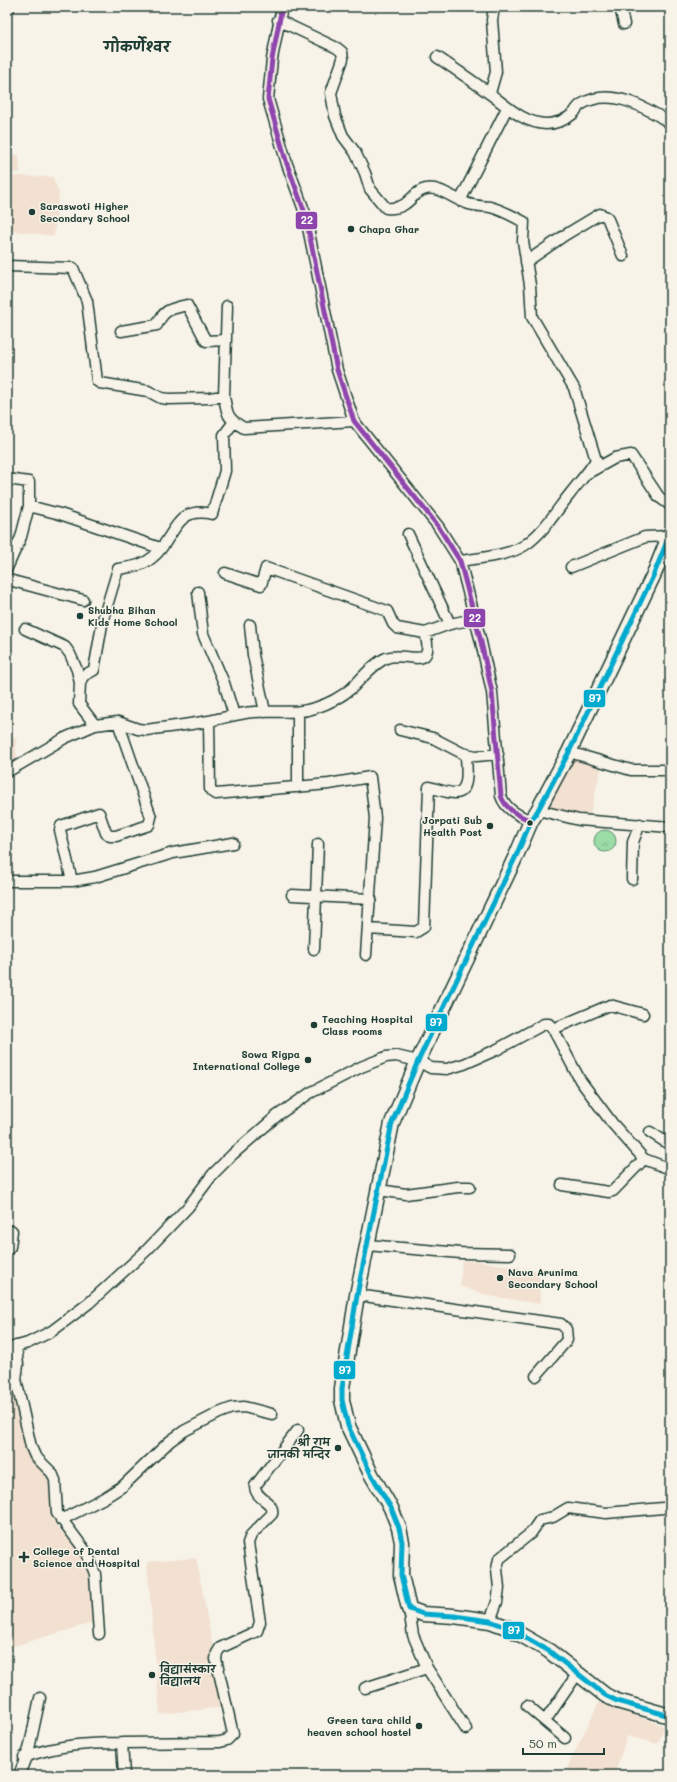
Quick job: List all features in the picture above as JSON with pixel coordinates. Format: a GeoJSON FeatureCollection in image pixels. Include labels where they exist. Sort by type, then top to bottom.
{"type":"FeatureCollection","features":[{"type":"Feature","properties":{"kind":"main road"},"geometry":{"type":"LineString","coordinates":[[670,535],[654,574],[569,752],[534,815],[516,856],[418,1061],[392,1124],[357,1295],[342,1388],[342,1400],[348,1426],[397,1524],[402,1542],[401,1575],[410,1609],[423,1614],[454,1616],[490,1621],[509,1628],[549,1651],[605,1695],[617,1701],[670,1716]]}},
{"type":"Feature","properties":{"kind":"street"},"geometry":{"type":"LineString","coordinates":[[490,93],[496,72],[492,20],[494,7]]}},
{"type":"Feature","properties":{"kind":"street"},"geometry":{"type":"LineString","coordinates":[[620,7],[624,24]]}},
{"type":"Feature","properties":{"kind":"street"},"geometry":{"type":"LineString","coordinates":[[278,8],[278,20],[268,99],[287,164],[305,213],[337,370],[354,421],[438,526],[460,561],[492,692],[503,803],[514,814],[670,827]]}},
{"type":"Feature","properties":{"kind":"street"},"geometry":{"type":"LineString","coordinates":[[278,20],[338,48],[342,52],[343,60],[331,93],[335,116],[343,136],[358,157],[370,189],[386,208],[403,206],[423,189],[428,188],[467,204],[490,207],[503,211],[524,222],[523,241],[530,285],[532,317],[574,388],[596,460],[588,473],[570,493],[549,522],[525,545],[504,553],[460,561]]}},
{"type":"Feature","properties":{"kind":"street"},"geometry":{"type":"LineString","coordinates":[[437,57],[490,93],[507,108],[524,118],[547,124],[560,122],[573,114],[581,104],[603,97],[635,104],[670,123]]}},
{"type":"Feature","properties":{"kind":"street"},"geometry":{"type":"LineString","coordinates":[[460,201],[507,108]]}},
{"type":"Feature","properties":{"kind":"street"},"geometry":{"type":"LineString","coordinates":[[526,262],[565,234],[600,214],[607,218],[623,256]]}},
{"type":"Feature","properties":{"kind":"street"},"geometry":{"type":"LineString","coordinates":[[7,266],[73,268],[87,301],[97,381],[100,383],[148,391],[161,398],[169,399],[224,396]]}},
{"type":"Feature","properties":{"kind":"street"},"geometry":{"type":"LineString","coordinates":[[121,331],[157,325],[161,315],[165,312],[187,306],[206,341],[226,340]]}},
{"type":"Feature","properties":{"kind":"street"},"geometry":{"type":"LineString","coordinates":[[227,306],[224,396],[227,415],[233,423],[244,428],[256,428],[354,421]]}},
{"type":"Feature","properties":{"kind":"street"},"geometry":{"type":"LineString","coordinates":[[80,683],[83,676],[94,670],[104,619],[118,569],[139,566],[153,557],[180,520],[193,512],[201,511],[212,514],[225,471],[224,435],[233,423]]}},
{"type":"Feature","properties":{"kind":"street"},"geometry":{"type":"LineString","coordinates":[[588,473],[615,458],[631,455],[659,497],[670,505]]}},
{"type":"Feature","properties":{"kind":"street"},"geometry":{"type":"LineString","coordinates":[[7,479],[29,482],[29,506],[21,537],[7,568]]}},
{"type":"Feature","properties":{"kind":"street"},"geometry":{"type":"LineString","coordinates":[[29,506],[60,514],[160,548]]}},
{"type":"Feature","properties":{"kind":"street"},"geometry":{"type":"LineString","coordinates":[[408,534],[450,624]]}},
{"type":"Feature","properties":{"kind":"street"},"geometry":{"type":"LineString","coordinates":[[571,567],[645,536],[670,535]]}},
{"type":"Feature","properties":{"kind":"street"},"geometry":{"type":"LineString","coordinates":[[225,573],[261,585],[266,568],[387,612],[393,624],[398,628],[425,633],[450,624],[474,619]]}},
{"type":"Feature","properties":{"kind":"street"},"geometry":{"type":"LineString","coordinates":[[7,578],[9,580],[83,600]]}},
{"type":"Feature","properties":{"kind":"street"},"geometry":{"type":"LineString","coordinates":[[198,592],[203,634],[224,683],[234,715]]}},
{"type":"Feature","properties":{"kind":"street"},"geometry":{"type":"LineString","coordinates":[[250,625],[253,655],[265,712]]}},
{"type":"Feature","properties":{"kind":"street"},"geometry":{"type":"LineString","coordinates":[[25,629],[65,647],[73,660],[80,683],[79,704],[95,725]]}},
{"type":"Feature","properties":{"kind":"street"},"geometry":{"type":"LineString","coordinates":[[7,772],[65,738],[95,725],[118,722],[138,729],[146,730],[209,721],[234,715],[265,712],[298,712],[314,709],[340,696],[378,662],[396,656],[417,659],[424,656],[428,651],[425,633]]}},
{"type":"Feature","properties":{"kind":"street"},"geometry":{"type":"LineString","coordinates":[[298,712],[298,787]]}},
{"type":"Feature","properties":{"kind":"street"},"geometry":{"type":"LineString","coordinates":[[209,721],[210,789],[216,794],[298,787],[370,778],[375,818],[371,899],[366,955]]}},
{"type":"Feature","properties":{"kind":"street"},"geometry":{"type":"LineString","coordinates":[[72,881],[60,830],[61,826],[99,813],[106,832],[110,836],[116,836],[149,825],[151,821],[151,817],[118,722]]}},
{"type":"Feature","properties":{"kind":"street"},"geometry":{"type":"LineString","coordinates":[[400,730],[433,738],[466,754],[476,756],[498,754]]}},
{"type":"Feature","properties":{"kind":"street"},"geometry":{"type":"LineString","coordinates":[[569,752],[631,770],[670,770]]}},
{"type":"Feature","properties":{"kind":"street"},"geometry":{"type":"LineString","coordinates":[[368,929],[416,932],[424,927],[429,787],[456,793],[462,790],[466,785],[466,754]]}},
{"type":"Feature","properties":{"kind":"street"},"geometry":{"type":"LineString","coordinates":[[632,879],[633,842],[640,824]]}},
{"type":"Feature","properties":{"kind":"street"},"geometry":{"type":"LineString","coordinates":[[7,881],[72,881],[95,877],[173,853],[233,843]]}},
{"type":"Feature","properties":{"kind":"street"},"geometry":{"type":"LineString","coordinates":[[314,949],[318,844]]}},
{"type":"Feature","properties":{"kind":"street"},"geometry":{"type":"LineString","coordinates":[[292,895],[371,899]]}},
{"type":"Feature","properties":{"kind":"street"},"geometry":{"type":"LineString","coordinates":[[553,1029],[610,1005],[643,1014]]}},
{"type":"Feature","properties":{"kind":"street"},"geometry":{"type":"LineString","coordinates":[[99,1634],[96,1574],[87,1553],[61,1520],[56,1508],[55,1480],[52,1473],[35,1456],[31,1447],[16,1378],[18,1365],[12,1348],[52,1331],[89,1303],[147,1250],[188,1207],[213,1174],[233,1154],[278,1115],[310,1094],[361,1067],[386,1057],[396,1056],[418,1061],[431,1068],[447,1068],[464,1064],[496,1050],[544,1024],[549,1024],[580,1080],[612,1123],[644,1159],[670,1169]]}},
{"type":"Feature","properties":{"kind":"street"},"geometry":{"type":"LineString","coordinates":[[650,1132],[670,1143]]}},
{"type":"Feature","properties":{"kind":"street"},"geometry":{"type":"LineString","coordinates":[[562,1185],[609,1192],[613,1190],[644,1159]]}},
{"type":"Feature","properties":{"kind":"street"},"geometry":{"type":"LineString","coordinates":[[379,1190],[406,1194],[458,1187],[470,1187]]}},
{"type":"Feature","properties":{"kind":"street"},"geometry":{"type":"LineString","coordinates":[[7,1250],[10,1247],[12,1231]]}},
{"type":"Feature","properties":{"kind":"street"},"geometry":{"type":"LineString","coordinates":[[367,1245],[461,1253],[510,1254]]}},
{"type":"Feature","properties":{"kind":"street"},"geometry":{"type":"LineString","coordinates":[[357,1295],[560,1324],[566,1329],[567,1340],[536,1376]]}},
{"type":"Feature","properties":{"kind":"street"},"geometry":{"type":"LineString","coordinates":[[61,1520],[104,1498],[123,1486],[170,1441],[184,1431],[232,1408],[244,1406],[272,1414]]}},
{"type":"Feature","properties":{"kind":"street"},"geometry":{"type":"LineString","coordinates":[[24,1757],[48,1749],[83,1743],[220,1742],[227,1740],[233,1734],[216,1659],[217,1653],[220,1648],[257,1632],[260,1622],[248,1543],[251,1535],[272,1514],[273,1509],[271,1505],[258,1495],[255,1486],[298,1430]]}},
{"type":"Feature","properties":{"kind":"street"},"geometry":{"type":"LineString","coordinates":[[490,1621],[497,1602],[499,1588],[497,1569],[499,1559],[531,1532],[540,1520],[553,1517],[568,1508],[606,1513],[663,1508]]}},
{"type":"Feature","properties":{"kind":"street"},"geometry":{"type":"LineString","coordinates":[[410,1609],[413,1635],[427,1668],[466,1729]]}},
{"type":"Feature","properties":{"kind":"street"},"geometry":{"type":"LineString","coordinates":[[365,1688],[427,1668]]}},
{"type":"Feature","properties":{"kind":"street"},"geometry":{"type":"LineString","coordinates":[[546,1721],[578,1673]]}},
{"type":"Feature","properties":{"kind":"street"},"geometry":{"type":"LineString","coordinates":[[18,1775],[24,1757],[29,1749],[40,1698]]}},
{"type":"Feature","properties":{"kind":"street"},"geometry":{"type":"LineString","coordinates":[[527,1706],[565,1738]]}},
{"type":"Feature","properties":{"kind":"street"},"geometry":{"type":"LineString","coordinates":[[122,1743],[124,1775]]}},
{"type":"Feature","properties":{"kind":"shaded area"},"geometry":{"type":"Polygon","coordinates":[[[7,154],[19,155],[20,173],[7,172],[7,154]]]}},
{"type":"Feature","properties":{"kind":"shaded area","name":"Saraswoti Higher Secondary School"},"geometry":{"type":"Polygon","coordinates":[[[8,176],[53,177],[59,194],[54,236],[7,230],[7,201],[10,201],[8,176]]]}},
{"type":"Feature","properties":{"kind":"shaded area"},"geometry":{"type":"Polygon","coordinates":[[[668,710],[670,711],[670,742],[666,742],[668,710]]]}},
{"type":"Feature","properties":{"kind":"shaded area"},"geometry":{"type":"Polygon","coordinates":[[[7,737],[16,738],[17,763],[7,769],[7,737]]]}},
{"type":"Feature","properties":{"kind":"shaded area"},"geometry":{"type":"Polygon","coordinates":[[[567,757],[601,768],[589,819],[548,809],[551,795],[567,757]]]}},
{"type":"Feature","properties":{"kind":"shaded area","name":"Nava Arunima Secondary School"},"geometry":{"type":"Polygon","coordinates":[[[462,1261],[479,1261],[539,1271],[540,1304],[489,1296],[460,1286],[462,1261]]]}},
{"type":"Feature","properties":{"kind":"shaded area"},"geometry":{"type":"Polygon","coordinates":[[[15,1361],[28,1446],[37,1466],[49,1479],[53,1521],[86,1561],[91,1591],[92,1623],[7,1648],[7,1362],[15,1361]]]}},
{"type":"Feature","properties":{"kind":"shaded area"},"geometry":{"type":"Polygon","coordinates":[[[196,1558],[224,1707],[160,1714],[147,1562],[196,1558]]]}},
{"type":"Feature","properties":{"kind":"shaded area"},"geometry":{"type":"Polygon","coordinates":[[[599,1702],[664,1726],[658,1744],[627,1736],[614,1775],[581,1775],[567,1768],[599,1702]]]}},
{"type":"Feature","properties":{"kind":"green space"},"geometry":{"type":"Polygon","coordinates":[[[605,830],[609,831],[615,837],[615,845],[609,851],[605,852],[601,851],[595,845],[594,841],[595,837],[601,831],[605,830]]]}},
{"type":"Feature","properties":{"kind":"transit line","name":"22"},"geometry":{"type":"LineString","coordinates":[[282,7],[272,59],[268,99],[287,164],[305,213],[337,370],[354,421],[438,526],[460,561],[492,692],[501,796],[509,808],[531,821]]}},
{"type":"Feature","properties":{"kind":"transit line","name":"97"},"geometry":{"type":"LineString","coordinates":[[670,534],[654,574],[569,752],[531,821],[516,856],[418,1061],[392,1123],[357,1295],[342,1388],[342,1400],[348,1426],[371,1474],[391,1508],[399,1528],[402,1542],[401,1575],[409,1609],[423,1614],[454,1616],[490,1621],[509,1628],[549,1651],[605,1695],[617,1701],[670,1716]]}},
{"type":"Feature","properties":{"kind":"place","name":"Saraswoti Higher Secondary School"},"geometry":{"type":"Point","coordinates":[32,212]}},
{"type":"Feature","properties":{"kind":"place","name":"Chapa Ghar"},"geometry":{"type":"Point","coordinates":[351,229]}},
{"type":"Feature","properties":{"kind":"place","name":"Shubha Bihan Kids Home School"},"geometry":{"type":"Point","coordinates":[80,616]}},
{"type":"Feature","properties":{"kind":"place","name":"Jorpati Sub Health Post"},"geometry":{"type":"Point","coordinates":[490,826]}},
{"type":"Feature","properties":{"kind":"place","name":"Teaching Hospital Class rooms"},"geometry":{"type":"Point","coordinates":[314,1025]}},
{"type":"Feature","properties":{"kind":"place","name":"Sowa Rigpa International College"},"geometry":{"type":"Point","coordinates":[308,1060]}},
{"type":"Feature","properties":{"kind":"place","name":"Nava Arunima Secondary School"},"geometry":{"type":"Point","coordinates":[500,1278]}},
{"type":"Feature","properties":{"kind":"place","name":"श्री राम जानकी मन्दिर"},"geometry":{"type":"Point","coordinates":[338,1448]}},
{"type":"Feature","properties":{"kind":"place","name":"College of Dental Science and Hospital"},"geometry":{"type":"Point","coordinates":[24,1557]}},
{"type":"Feature","properties":{"kind":"place","name":"विद्यासंस्कार विद्यालय"},"geometry":{"type":"Point","coordinates":[152,1675]}},
{"type":"Feature","properties":{"kind":"place","name":"Green tara child heaven school hostel"},"geometry":{"type":"Point","coordinates":[419,1726]}},
{"type":"Feature","properties":{"kind":"district","name":"गोकर्णेश्वर"},"geometry":{"type":"Point","coordinates":[137,47]}}]}
